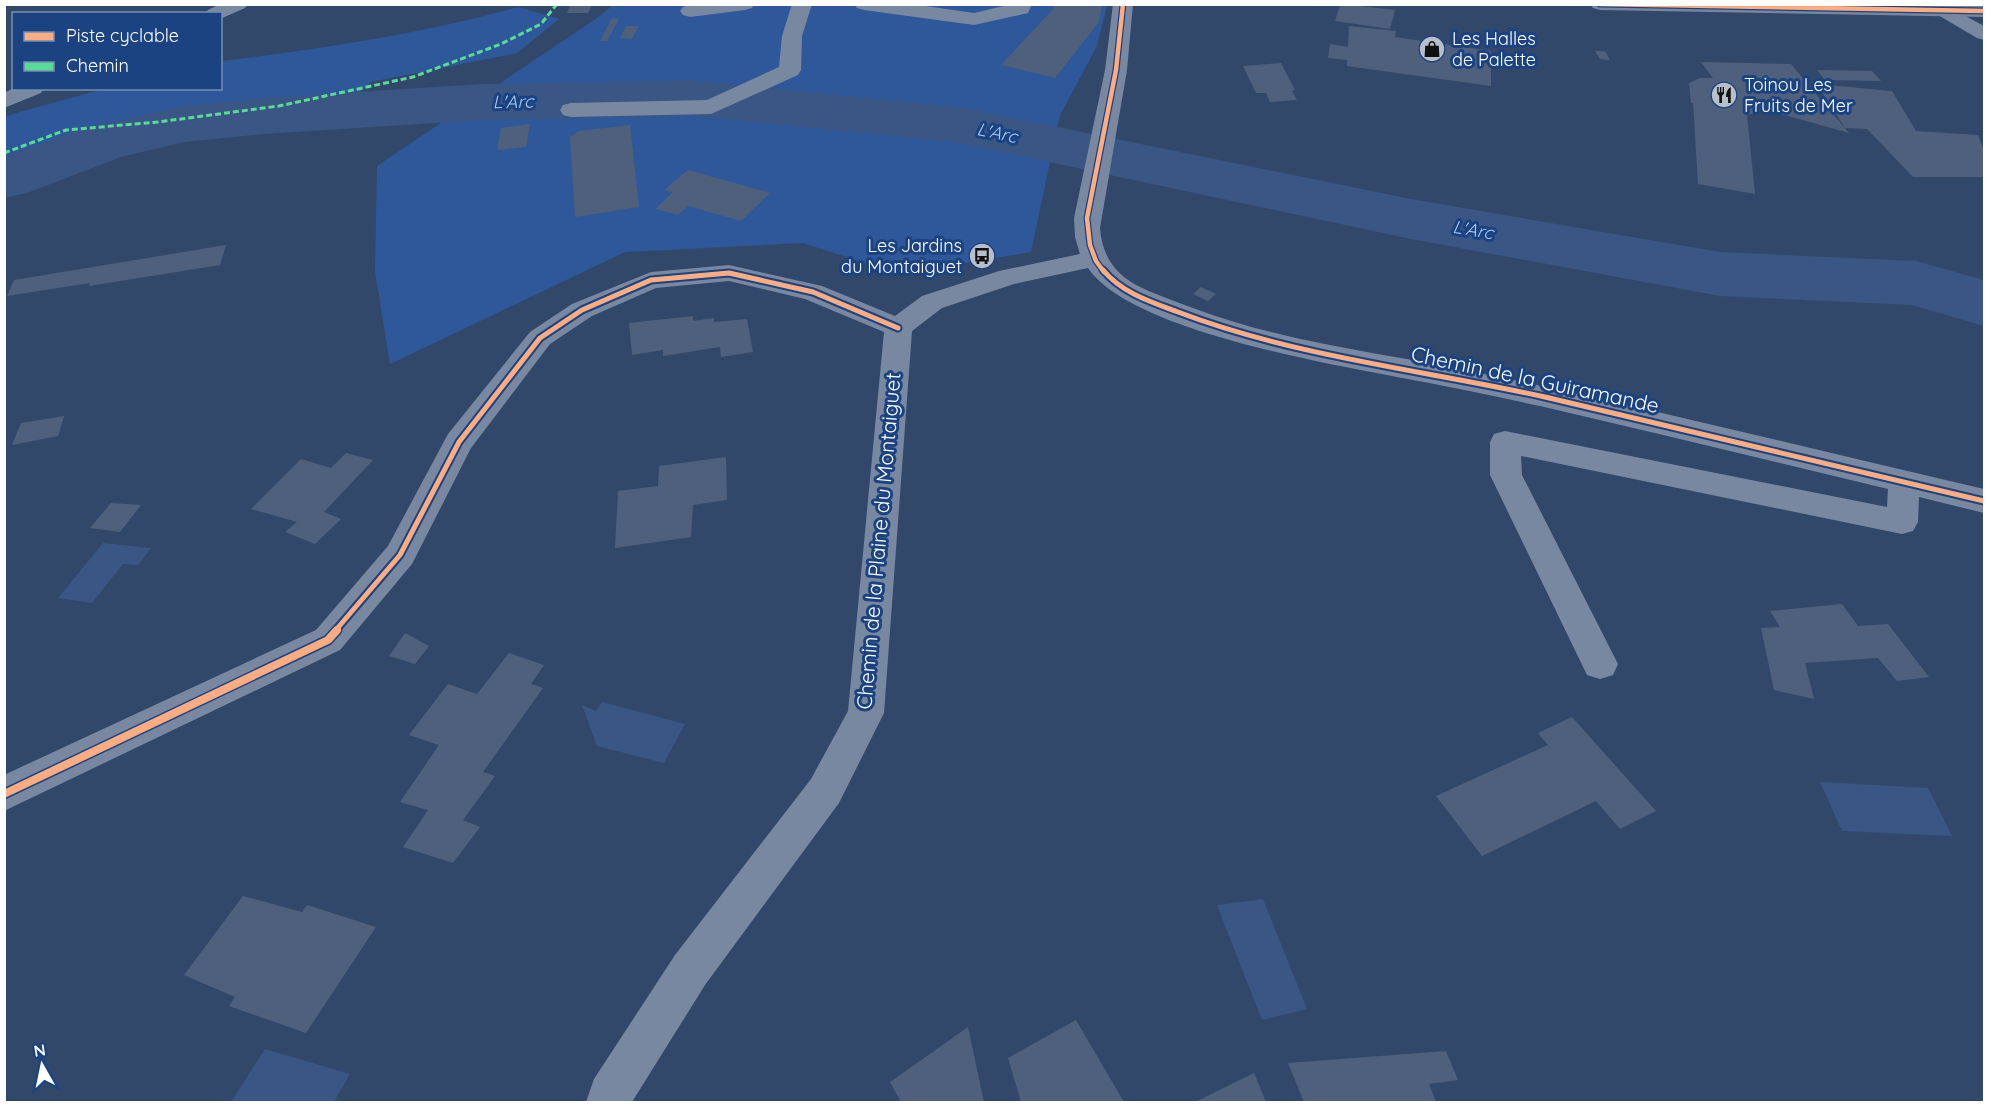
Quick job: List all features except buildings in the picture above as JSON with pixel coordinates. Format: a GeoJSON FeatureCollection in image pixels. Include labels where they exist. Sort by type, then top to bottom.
{"type":"FeatureCollection","features":[{"type":"Feature","properties":{"kind":"highway"},"geometry":{"type":"LineString","coordinates":[[219,12],[238,4]]}},
{"type":"Feature","properties":{"kind":"highway"},"geometry":{"type":"LineString","coordinates":[[4,100],[28,90]]}},
{"type":"Feature","properties":{"kind":"main road"},"geometry":{"type":"LineString","coordinates":[[1600,4],[1984,11]]}},
{"type":"Feature","properties":{"kind":"street"},"geometry":{"type":"LineString","coordinates":[[690,11],[745,4]]}},
{"type":"Feature","properties":{"kind":"street"},"geometry":{"type":"LineString","coordinates":[[571,110],[711,108],[790,70],[792,36],[802,4]]}},
{"type":"Feature","properties":{"kind":"street"},"geometry":{"type":"LineString","coordinates":[[864,4],[974,19],[1021,9],[1022,4]]}},
{"type":"Feature","properties":{"kind":"street"},"geometry":{"type":"LineString","coordinates":[[4,794],[328,640],[400,555],[459,442],[540,338],[582,310],[651,280],[729,273],[813,292],[898,328],[932,302],[1008,277],[1094,259],[1086,238],[1087,218],[1116,70],[1123,4]]}},
{"type":"Feature","properties":{"kind":"street"},"geometry":{"type":"LineString","coordinates":[[1945,11],[1984,34]]}},
{"type":"Feature","properties":{"kind":"street","name":"Chemin de la Guiramande"},"geometry":{"type":"LineString","coordinates":[[1094,259],[1115,282],[1148,300],[1200,322],[1267,341],[1479,383],[1984,501]]}},
{"type":"Feature","properties":{"kind":"street","name":"Chemin de la Plaine du Montaiguet"},"geometry":{"type":"LineString","coordinates":[[609,1102],[610,1095],[690,970],[825,791],[866,713],[898,328]]}},
{"type":"Feature","properties":{"kind":"street"},"geometry":{"type":"LineString","coordinates":[[1600,664],[1506,475],[1505,442],[1902,522],[1904,482]]}},
{"type":"Feature","properties":{"kind":"shaded area"},"geometry":{"type":"Polygon","coordinates":[[[613,5],[1107,5],[1097,46],[1060,115],[1031,252],[899,274],[803,243],[625,252],[390,364],[375,271],[377,166],[613,5]]]}},
{"type":"Feature","properties":{"kind":"shaded area"},"geometry":{"type":"Polygon","coordinates":[[[518,7],[559,19],[517,53],[371,82],[340,110],[184,124],[101,143],[5,179],[5,117],[16,113],[100,90],[222,90],[222,61],[370,40],[518,7]]]}},
{"type":"Feature","properties":{"kind":"shaded area"},"geometry":{"type":"Polygon","coordinates":[[[103,543],[151,548],[138,565],[123,564],[92,603],[58,598],[103,543]]]}},
{"type":"Feature","properties":{"kind":"shaded area"},"geometry":{"type":"Polygon","coordinates":[[[602,702],[685,724],[664,763],[597,746],[582,705],[596,711],[602,702]]]}},
{"type":"Feature","properties":{"kind":"shaded area"},"geometry":{"type":"Polygon","coordinates":[[[1820,782],[1928,788],[1952,836],[1842,831],[1820,782]]]}},
{"type":"Feature","properties":{"kind":"shaded area"},"geometry":{"type":"Polygon","coordinates":[[[1263,899],[1307,1009],[1262,1020],[1217,905],[1263,899]]]}},
{"type":"Feature","properties":{"kind":"shaded area"},"geometry":{"type":"Polygon","coordinates":[[[265,1049],[350,1074],[334,1102],[231,1102],[265,1049]]]}},
{"type":"Feature","properties":{"kind":"waterway","name":"L'Arc"},"geometry":{"type":"LineString","coordinates":[[4,179],[101,143],[184,124],[264,116],[482,102],[690,98],[959,125],[1411,219],[1720,274],[1916,283],[1984,303]]}},
{"type":"Feature","properties":{"kind":"marked path"},"geometry":{"type":"LineString","coordinates":[[4,153],[66,130],[158,122],[279,106],[413,77],[501,44],[541,24],[557,4]]}},
{"type":"Feature","properties":{"kind":"cycle path"},"geometry":{"type":"LineString","coordinates":[[1123,4],[1116,70],[1087,218],[1087,228],[1096,261],[1114,282],[1126,290],[1205,322],[1282,344],[1543,397],[1984,501]]}},
{"type":"Feature","properties":{"kind":"cycle path"},"geometry":{"type":"LineString","coordinates":[[1600,4],[1984,11]]}},
{"type":"Feature","properties":{"kind":"cycle path"},"geometry":{"type":"LineString","coordinates":[[4,794],[328,640],[400,555],[459,442],[540,338],[582,310],[651,280],[729,273],[813,292],[898,328]]}},
{"type":"Feature","properties":{"kind":"place","name":"Les Halles de Palette"},"geometry":{"type":"Point","coordinates":[1432,49]}},
{"type":"Feature","properties":{"kind":"place","name":"Toinou Les Fruits de Mer"},"geometry":{"type":"Point","coordinates":[1724,95]}},
{"type":"Feature","properties":{"kind":"place","name":"Les Jardins du Montaiguet"},"geometry":{"type":"Point","coordinates":[982,256]}}]}
